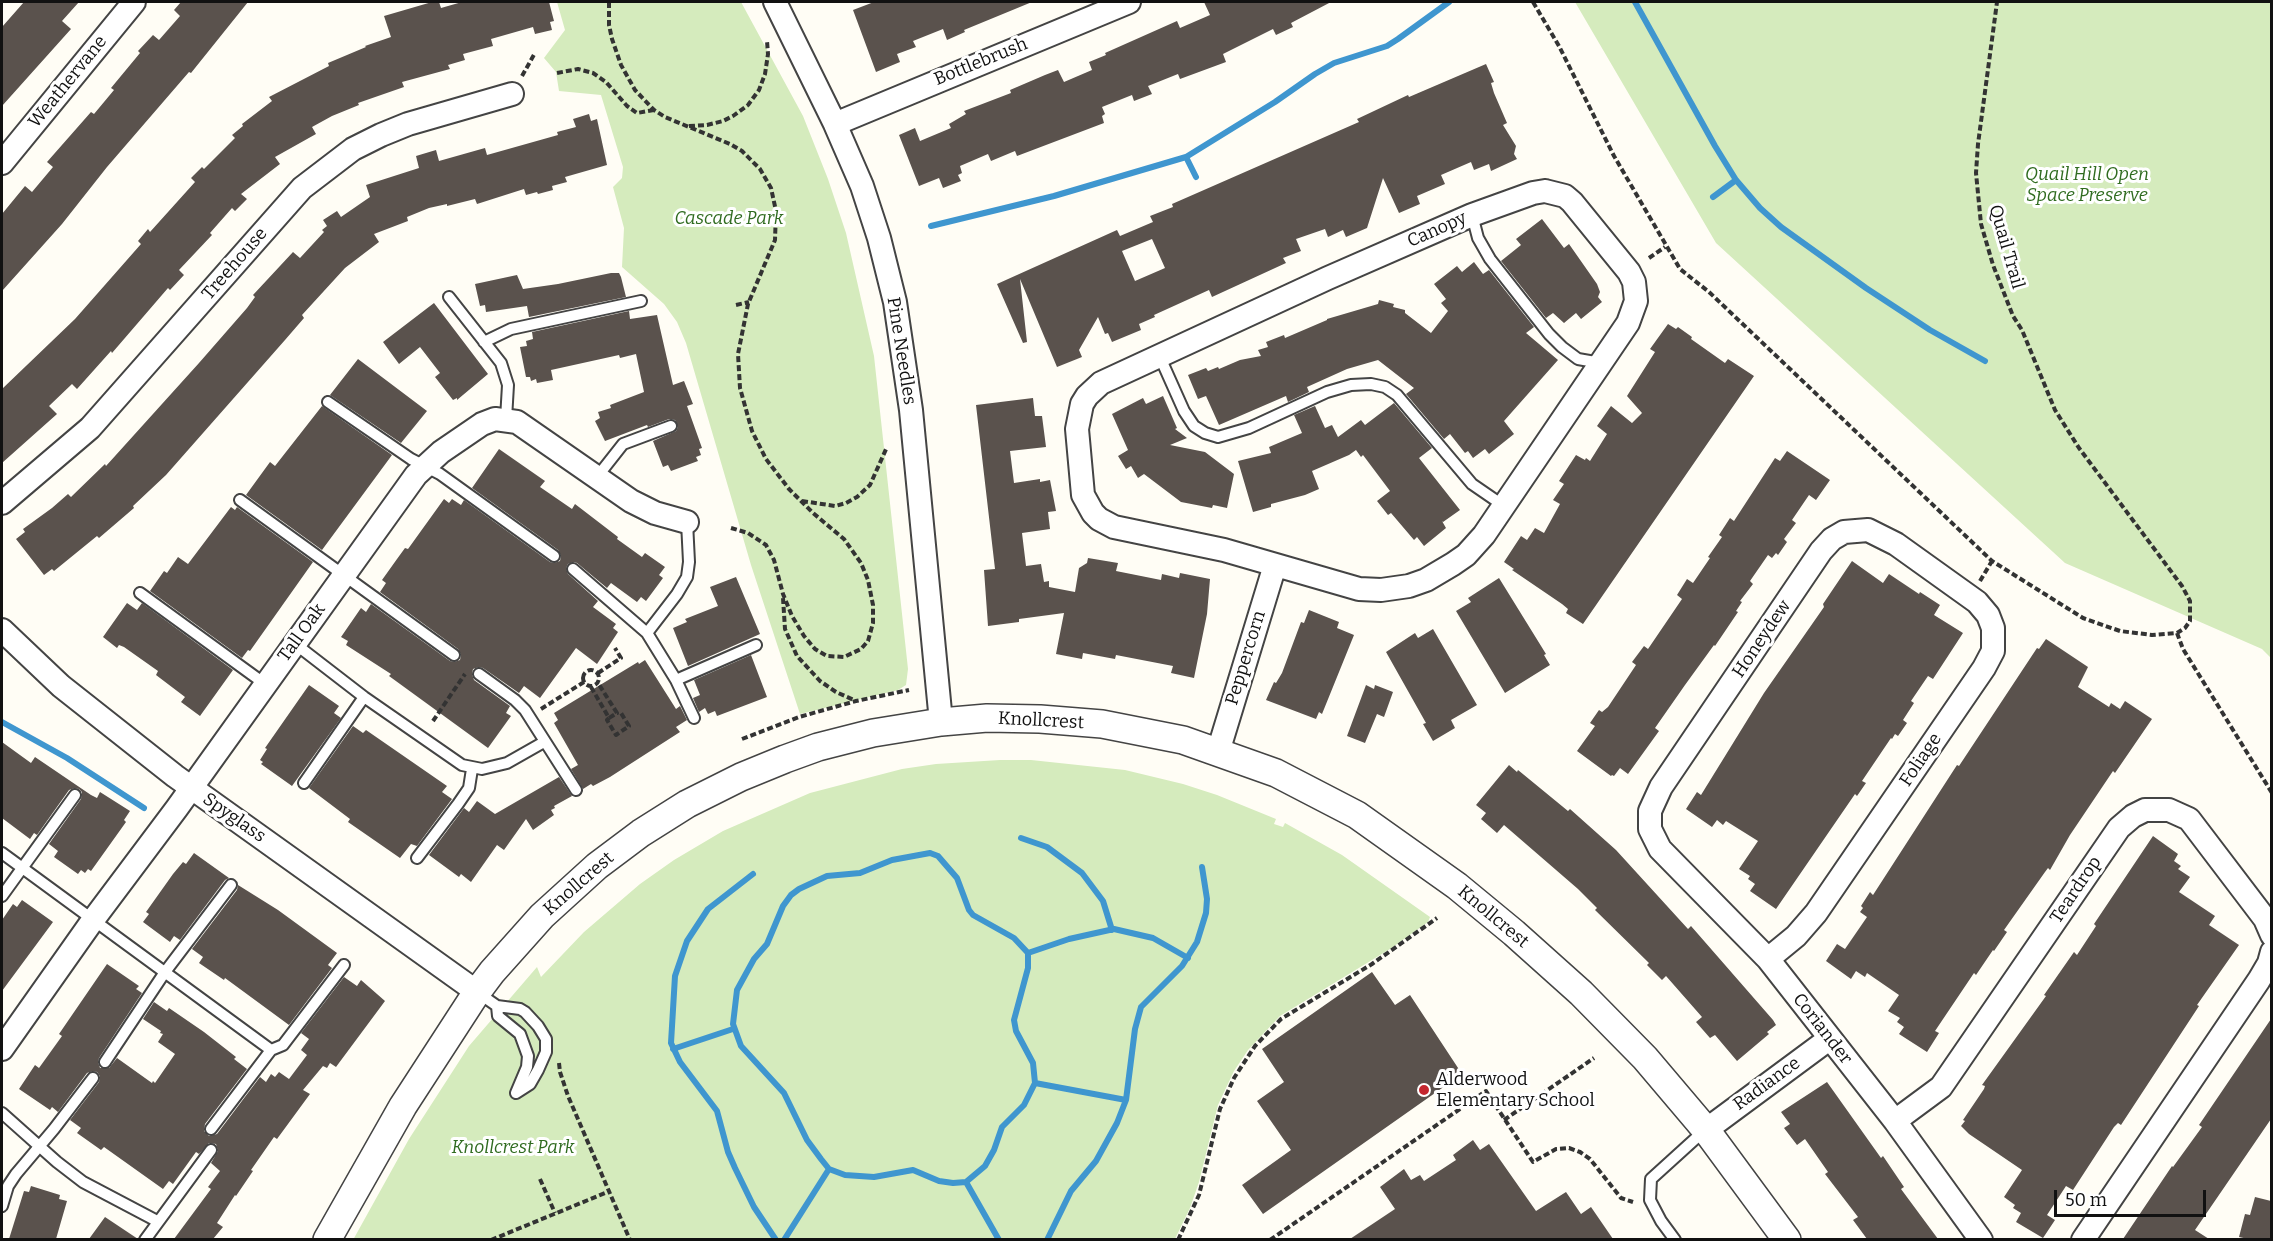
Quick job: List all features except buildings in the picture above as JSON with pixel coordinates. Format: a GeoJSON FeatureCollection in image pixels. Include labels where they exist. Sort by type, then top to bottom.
{"type":"FeatureCollection","features":[{"type":"Feature","properties":{"kind":"street","name":"Weathervane"},"geometry":{"type":"LineString","coordinates":[[2,163],[134,2]]}},
{"type":"Feature","properties":{"kind":"street","name":"Pine Needles"},"geometry":{"type":"LineString","coordinates":[[775,2],[835,124],[871,212],[886,265],[900,329],[910,411],[941,722]]}},
{"type":"Feature","properties":{"kind":"street","name":"Bottlebrush"},"geometry":{"type":"LineString","coordinates":[[835,124],[1129,2]]}},
{"type":"Feature","properties":{"kind":"street","name":"Treehouse"},"geometry":{"type":"LineString","coordinates":[[2,503],[90,428],[302,188],[353,149],[381,135],[408,124],[512,94]]}},
{"type":"Feature","properties":{"kind":"street","name":"Canopy"},"geometry":{"type":"LineString","coordinates":[[1545,191],[1565,196],[1629,272],[1636,291],[1636,301],[1633,312],[1601,363],[1485,535],[1466,555],[1440,573],[1409,586],[1381,590],[1359,589],[1224,550],[1114,527],[1099,519],[1083,495],[1077,429],[1082,404],[1101,383],[1472,215],[1533,193],[1545,191]]}},
{"type":"Feature","properties":{"kind":"street","name":"Tall Oak"},"geometry":{"type":"LineString","coordinates":[[2,1049],[93,920],[425,465],[471,430],[495,419],[506,419]]}},
{"type":"Feature","properties":{"kind":"street"},"geometry":{"type":"LineString","coordinates":[[506,419],[517,422],[631,501],[656,513],[687,522]]}},
{"type":"Feature","properties":{"kind":"street","name":"Honeydew"},"geometry":{"type":"LineString","coordinates":[[1650,829],[1650,811],[1661,787],[1821,551],[1832,539],[1851,531],[1868,530],[1886,538],[1922,562]]}},
{"type":"Feature","properties":{"kind":"street","name":"Foliage"},"geometry":{"type":"LineString","coordinates":[[1768,959],[1796,936],[1816,913],[1990,657],[1994,636],[1988,615],[1977,602],[1922,562]]}},
{"type":"Feature","properties":{"kind":"street","name":"Peppercorn"},"geometry":{"type":"LineString","coordinates":[[1218,752],[1275,565]]}},
{"type":"Feature","properties":{"kind":"street","name":"Spyglass"},"geometry":{"type":"LineString","coordinates":[[2,630],[61,686],[191,788],[487,999]]}},
{"type":"Feature","properties":{"kind":"street","name":"Knollcrest"},"geometry":{"type":"LineString","coordinates":[[327,1239],[403,1106],[487,999],[515,945],[572,887],[632,839],[687,804],[741,777],[818,747],[873,733],[941,722],[987,718],[1074,721],[1139,730],[1183,740],[1276,773],[1343,807],[1434,869],[1514,933],[1581,993],[1645,1058],[1706,1130],[1787,1239]]}},
{"type":"Feature","properties":{"kind":"street","name":"Teardrop"},"geometry":{"type":"LineString","coordinates":[[1895,1121],[1941,1087],[2119,828],[2133,816],[2145,810],[2169,810],[2189,819],[2265,919],[2271,935]]}},
{"type":"Feature","properties":{"kind":"street","name":"Coriander"},"geometry":{"type":"LineString","coordinates":[[1650,829],[1660,849],[1768,959],[1895,1121],[1981,1239]]}},
{"type":"Feature","properties":{"kind":"street"},"geometry":{"type":"LineString","coordinates":[[2083,1239],[2259,980],[2271,952]]}},
{"type":"Feature","properties":{"kind":"street","name":"Radiance"},"geometry":{"type":"LineString","coordinates":[[1706,1130],[1829,1039]]}},
{"type":"Feature","properties":{"kind":"lane"},"geometry":{"type":"LineString","coordinates":[[1472,215],[1478,238],[1490,259],[1549,334],[1578,359],[1601,363]]}},
{"type":"Feature","properties":{"kind":"lane"},"geometry":{"type":"LineString","coordinates":[[449,297],[501,363],[508,385],[506,419]]}},
{"type":"Feature","properties":{"kind":"lane"},"geometry":{"type":"LineString","coordinates":[[484,342],[511,329],[641,301]]}},
{"type":"Feature","properties":{"kind":"lane"},"geometry":{"type":"LineString","coordinates":[[1159,355],[1184,411],[1194,426],[1218,437],[1249,428],[1343,387],[1371,384],[1385,387],[1397,395],[1472,484],[1504,506]]}},
{"type":"Feature","properties":{"kind":"lane"},"geometry":{"type":"LineString","coordinates":[[328,402],[411,459],[425,465],[554,556]]}},
{"type":"Feature","properties":{"kind":"lane"},"geometry":{"type":"LineString","coordinates":[[597,477],[623,444],[671,426]]}},
{"type":"Feature","properties":{"kind":"lane"},"geometry":{"type":"LineString","coordinates":[[240,500],[454,655]]}},
{"type":"Feature","properties":{"kind":"lane"},"geometry":{"type":"LineString","coordinates":[[647,633],[687,577],[689,562],[687,522]]}},
{"type":"Feature","properties":{"kind":"lane"},"geometry":{"type":"LineString","coordinates":[[573,569],[647,633],[676,680],[694,718]]}},
{"type":"Feature","properties":{"kind":"lane"},"geometry":{"type":"LineString","coordinates":[[140,593],[265,684]]}},
{"type":"Feature","properties":{"kind":"lane"},"geometry":{"type":"LineString","coordinates":[[294,643],[452,760],[472,769],[507,763],[544,742]]}},
{"type":"Feature","properties":{"kind":"lane"},"geometry":{"type":"LineString","coordinates":[[676,680],[756,645]]}},
{"type":"Feature","properties":{"kind":"lane"},"geometry":{"type":"LineString","coordinates":[[479,674],[515,700],[529,716],[576,790]]}},
{"type":"Feature","properties":{"kind":"lane"},"geometry":{"type":"LineString","coordinates":[[304,783],[364,697]]}},
{"type":"Feature","properties":{"kind":"lane"},"geometry":{"type":"LineString","coordinates":[[417,858],[469,788],[472,769]]}},
{"type":"Feature","properties":{"kind":"lane"},"geometry":{"type":"LineString","coordinates":[[2,896],[75,795]]}},
{"type":"Feature","properties":{"kind":"lane"},"geometry":{"type":"LineString","coordinates":[[2,854],[271,1050]]}},
{"type":"Feature","properties":{"kind":"lane"},"geometry":{"type":"LineString","coordinates":[[105,1062],[165,972],[231,885]]}},
{"type":"Feature","properties":{"kind":"lane"},"geometry":{"type":"LineString","coordinates":[[211,1129],[271,1050],[283,1045],[344,965]]}},
{"type":"Feature","properties":{"kind":"lane"},"geometry":{"type":"LineString","coordinates":[[487,999],[525,1012],[538,1026],[546,1040],[546,1052],[538,1070],[530,1084],[516,1093],[527,1067],[528,1056],[520,1034],[498,1016],[487,999]]}},
{"type":"Feature","properties":{"kind":"lane"},"geometry":{"type":"LineString","coordinates":[[2,1206],[8,1186],[93,1078]]}},
{"type":"Feature","properties":{"kind":"lane"},"geometry":{"type":"LineString","coordinates":[[2,1113],[39,1147],[83,1182],[157,1221]]}},
{"type":"Feature","properties":{"kind":"lane"},"geometry":{"type":"LineString","coordinates":[[1675,1239],[1661,1221],[1650,1200],[1651,1179],[1706,1130]]}},
{"type":"Feature","properties":{"kind":"lane"},"geometry":{"type":"LineString","coordinates":[[145,1239],[211,1150]]}},
{"type":"Feature","properties":{"kind":"path"},"geometry":{"type":"LineString","coordinates":[[609,2],[609,25],[621,65],[635,90],[654,110],[742,151],[760,169],[771,188],[777,225],[773,249],[749,302],[738,354],[740,388],[747,416],[766,459],[783,482],[844,538],[865,571],[873,605],[873,623],[868,641],[861,649],[844,657],[827,656],[808,643],[792,616],[783,594],[774,560],[766,545],[748,533],[731,528]]}},
{"type":"Feature","properties":{"kind":"path"},"geometry":{"type":"LineString","coordinates":[[1533,2],[1559,46],[1614,156],[1680,270],[1709,292],[1992,561],[2060,605],[2093,622],[2137,634],[2176,633],[2182,649],[2271,793]]}},
{"type":"Feature","properties":{"kind":"path","name":"Quail Trail"},"geometry":{"type":"LineString","coordinates":[[1997,2],[1978,144],[1976,173],[1981,224],[1993,265],[2013,316],[2022,330],[2055,410],[2079,448],[2182,586],[2190,601],[2190,621],[2176,633]]}},
{"type":"Feature","properties":{"kind":"path"},"geometry":{"type":"LineString","coordinates":[[688,126],[723,121],[748,105],[763,82],[767,64],[767,41]]}},
{"type":"Feature","properties":{"kind":"path"},"geometry":{"type":"LineString","coordinates":[[512,94],[535,53]]}},
{"type":"Feature","properties":{"kind":"path"},"geometry":{"type":"LineString","coordinates":[[557,72],[578,69],[593,73],[606,82],[627,106],[637,113],[654,110]]}},
{"type":"Feature","properties":{"kind":"path"},"geometry":{"type":"LineString","coordinates":[[728,152],[730,144]]}},
{"type":"Feature","properties":{"kind":"path"},"geometry":{"type":"LineString","coordinates":[[1649,258],[1665,247]]}},
{"type":"Feature","properties":{"kind":"path"},"geometry":{"type":"LineString","coordinates":[[736,305],[749,302]]}},
{"type":"Feature","properties":{"kind":"path"},"geometry":{"type":"LineString","coordinates":[[802,501],[829,506],[851,501],[870,485],[887,447]]}},
{"type":"Feature","properties":{"kind":"path"},"geometry":{"type":"LineString","coordinates":[[1980,581],[1992,561]]}},
{"type":"Feature","properties":{"kind":"path"},"geometry":{"type":"LineString","coordinates":[[783,594],[785,629],[797,656],[820,681],[836,692],[856,701]]}},
{"type":"Feature","properties":{"kind":"path"},"geometry":{"type":"LineString","coordinates":[[598,673],[621,658],[615,648]]}},
{"type":"Feature","properties":{"kind":"path"},"geometry":{"type":"LineString","coordinates":[[584,682],[585,673],[589,670],[598,673]]}},
{"type":"Feature","properties":{"kind":"path"},"geometry":{"type":"LineString","coordinates":[[591,687],[598,683],[600,676],[598,673]]}},
{"type":"Feature","properties":{"kind":"path"},"geometry":{"type":"LineString","coordinates":[[433,720],[466,674]]}},
{"type":"Feature","properties":{"kind":"path"},"geometry":{"type":"LineString","coordinates":[[584,682],[591,687],[616,735],[629,726],[621,713],[617,713],[598,683]]}},
{"type":"Feature","properties":{"kind":"path"},"geometry":{"type":"LineString","coordinates":[[529,716],[584,682]]}},
{"type":"Feature","properties":{"kind":"path"},"geometry":{"type":"LineString","coordinates":[[742,739],[799,717],[856,701],[909,690]]}},
{"type":"Feature","properties":{"kind":"path"},"geometry":{"type":"LineString","coordinates":[[609,718],[617,713]]}},
{"type":"Feature","properties":{"kind":"path"},"geometry":{"type":"LineString","coordinates":[[1178,1239],[1199,1194],[1220,1109],[1234,1078],[1255,1046],[1281,1020],[1371,964],[1437,918]]}},
{"type":"Feature","properties":{"kind":"path"},"geometry":{"type":"LineString","coordinates":[[559,1057],[562,1081],[630,1239]]}},
{"type":"Feature","properties":{"kind":"path"},"geometry":{"type":"LineString","coordinates":[[1504,1120],[1594,1058]]}},
{"type":"Feature","properties":{"kind":"path"},"geometry":{"type":"LineString","coordinates":[[1270,1239],[1486,1091],[1533,1162],[1556,1149],[1569,1148],[1581,1152],[1590,1159],[1621,1198],[1633,1202]]}},
{"type":"Feature","properties":{"kind":"path"},"geometry":{"type":"LineString","coordinates":[[540,1179],[555,1213]]}},
{"type":"Feature","properties":{"kind":"path"},"geometry":{"type":"LineString","coordinates":[[491,1239],[610,1191]]}},
{"type":"Feature","properties":{"kind":"green space","name":"Cascade Park"},"geometry":{"type":"Polygon","coordinates":[[[557,2],[741,2],[803,116],[846,233],[874,356],[908,669],[906,685],[898,690],[800,714],[751,565],[686,343],[677,322],[664,304],[622,267],[624,228],[613,187],[622,178],[623,167],[601,95],[559,91],[556,72],[544,58],[565,30],[557,2]]]}},
{"type":"Feature","properties":{"kind":"green space","name":"Quail Hill Open Space Preserve"},"geometry":{"type":"Polygon","coordinates":[[[1575,2],[2271,2],[2271,658],[2262,649],[2065,563],[1716,243],[1575,2]]]}},
{"type":"Feature","properties":{"kind":"green space","name":"Knollcrest Park"},"geometry":{"type":"Polygon","coordinates":[[[1031,760],[1125,770],[1217,795],[1276,819],[1274,824],[1283,827],[1285,823],[1342,855],[1430,917],[1428,922],[1390,949],[1280,1016],[1248,1050],[1234,1071],[1218,1105],[1199,1182],[1175,1239],[353,1240],[409,1139],[469,1046],[537,967],[541,977],[584,932],[640,884],[674,860],[723,831],[810,793],[902,769],[936,764],[1031,760]]]}},
{"type":"Feature","properties":{"kind":"waterway"},"geometry":{"type":"LineString","coordinates":[[931,226],[1054,196],[1186,157],[1334,63],[1387,46],[1449,2]]}},
{"type":"Feature","properties":{"kind":"waterway"},"geometry":{"type":"LineString","coordinates":[[1635,2],[1715,146],[1736,180],[1760,208],[1781,227],[1866,288],[1930,330],[1985,361]]}},
{"type":"Feature","properties":{"kind":"waterway"},"geometry":{"type":"LineString","coordinates":[[1186,157],[1196,177]]}},
{"type":"Feature","properties":{"kind":"waterway"},"geometry":{"type":"LineString","coordinates":[[1713,197],[1736,180]]}},
{"type":"Feature","properties":{"kind":"waterway"},"geometry":{"type":"LineString","coordinates":[[2,722],[67,758],[144,808]]}},
{"type":"Feature","properties":{"kind":"waterway"},"geometry":{"type":"LineString","coordinates":[[1021,838],[1047,847],[1082,873],[1103,901],[1112,930]]}},
{"type":"Feature","properties":{"kind":"waterway"},"geometry":{"type":"LineString","coordinates":[[930,853],[938,856],[957,878],[973,915],[1014,938],[1028,953],[1028,968],[1014,1020],[1016,1031],[1033,1063],[1035,1083],[1024,1105],[1002,1127],[994,1150],[985,1166],[966,1182],[939,1181],[913,1170],[874,1177],[845,1175],[829,1169],[807,1140],[784,1093],[741,1046],[733,1024],[737,990],[754,959],[767,944],[783,906],[799,889],[827,876],[860,873],[892,860],[930,853]]}},
{"type":"Feature","properties":{"kind":"waterway"},"geometry":{"type":"LineString","coordinates":[[1047,1240],[1071,1191],[1096,1161],[1117,1123],[1126,1100],[1135,1029],[1141,1007],[1182,966],[1197,942],[1206,913],[1207,899],[1202,867]]}},
{"type":"Feature","properties":{"kind":"waterway"},"geometry":{"type":"LineString","coordinates":[[753,874],[708,909],[687,941],[675,976],[671,1043],[680,1062],[717,1111],[728,1152],[735,1168],[754,1207],[776,1240]]}},
{"type":"Feature","properties":{"kind":"waterway"},"geometry":{"type":"LineString","coordinates":[[1028,953],[1069,939],[1114,929],[1153,938],[1188,958]]}},
{"type":"Feature","properties":{"kind":"waterway"},"geometry":{"type":"LineString","coordinates":[[673,1049],[733,1029]]}},
{"type":"Feature","properties":{"kind":"waterway"},"geometry":{"type":"LineString","coordinates":[[1035,1083],[1126,1100]]}},
{"type":"Feature","properties":{"kind":"waterway"},"geometry":{"type":"LineString","coordinates":[[784,1240],[829,1169]]}},
{"type":"Feature","properties":{"kind":"waterway"},"geometry":{"type":"LineString","coordinates":[[966,1182],[999,1240]]}},
{"type":"Feature","properties":{"kind":"place","name":"Alderwood Elementary School"},"geometry":{"type":"Point","coordinates":[1424,1090]}}]}
